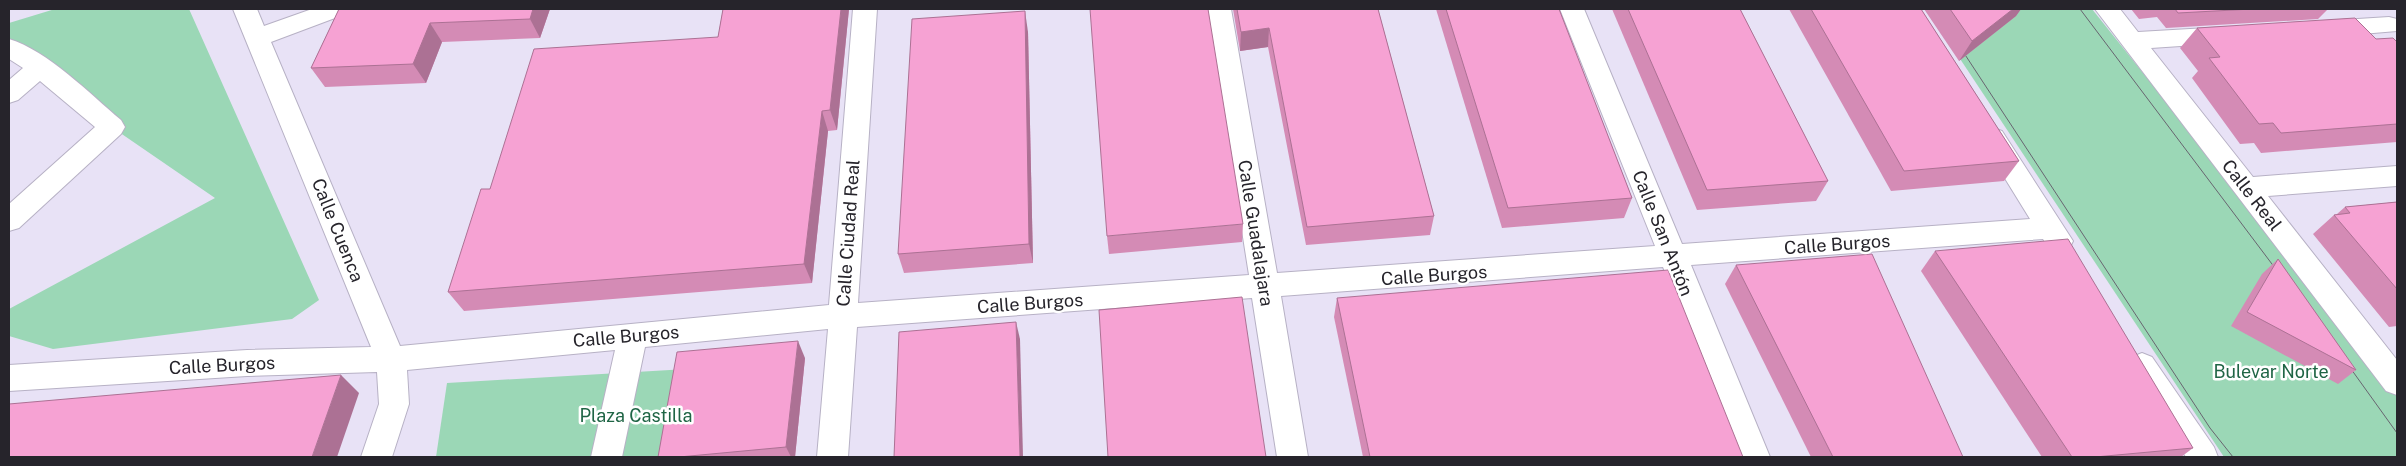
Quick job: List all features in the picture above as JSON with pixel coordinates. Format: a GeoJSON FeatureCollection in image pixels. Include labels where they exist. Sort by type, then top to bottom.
{"type":"FeatureCollection","features":[{"type":"Feature","properties":{"kind":"street","name":"Calle Cuenca"},"geometry":{"type":"LineString","coordinates":[[245,9],[259,38],[391,359],[394,404],[377,457]]}},
{"type":"Feature","properties":{"kind":"street"},"geometry":{"type":"LineString","coordinates":[[259,38],[335,9]]}},
{"type":"Feature","properties":{"kind":"street","name":"Calle Ciudad Real"},"geometry":{"type":"LineString","coordinates":[[833,457],[865,9]]}},
{"type":"Feature","properties":{"kind":"street","name":"Calle Guadalajara"},"geometry":{"type":"LineString","coordinates":[[1219,9],[1293,457]]}},
{"type":"Feature","properties":{"kind":"street","name":"Calle San Antón"},"geometry":{"type":"LineString","coordinates":[[1572,9],[1755,457]]}},
{"type":"Feature","properties":{"kind":"street","name":"Calle Real"},"geometry":{"type":"LineString","coordinates":[[2107,9],[2246,188],[2388,357],[2397,382]]}},
{"type":"Feature","properties":{"kind":"street"},"geometry":{"type":"LineString","coordinates":[[2300,30],[2387,22]]}},
{"type":"Feature","properties":{"kind":"street"},"geometry":{"type":"LineString","coordinates":[[2131,41],[2250,34]]}},
{"type":"Feature","properties":{"kind":"street"},"geometry":{"type":"LineString","coordinates":[[9,48],[40,67],[112,127],[9,220]]}},
{"type":"Feature","properties":{"kind":"street"},"geometry":{"type":"LineString","coordinates":[[9,94],[40,67]]}},
{"type":"Feature","properties":{"kind":"street"},"geometry":{"type":"LineString","coordinates":[[1978,114],[2072,260]]}},
{"type":"Feature","properties":{"kind":"street"},"geometry":{"type":"LineString","coordinates":[[2246,188],[2397,176]]}},
{"type":"Feature","properties":{"kind":"street","name":"Calle Burgos"},"geometry":{"type":"LineString","coordinates":[[9,378],[247,363],[391,359],[842,316],[1265,287],[2050,228]]}},
{"type":"Feature","properties":{"kind":"street"},"geometry":{"type":"LineString","coordinates":[[607,457],[633,335]]}},
{"type":"Feature","properties":{"kind":"street"},"geometry":{"type":"LineString","coordinates":[[2127,342],[2203,457]]}},
{"type":"Feature","properties":{"kind":"green space"},"geometry":{"type":"Polygon","coordinates":[[[55,9],[189,9],[319,300],[292,319],[53,349],[9,336],[9,309],[215,198],[97,117],[9,39],[9,23],[55,9]]]}},
{"type":"Feature","properties":{"kind":"green space","name":"Bulevar Norte"},"geometry":{"type":"Polygon","coordinates":[[[1927,9],[2092,9],[2397,391],[2397,457],[2224,457],[1927,9]]]}},
{"type":"Feature","properties":{"kind":"green space","name":"Plaza Castilla"},"geometry":{"type":"Polygon","coordinates":[[[687,369],[672,457],[436,457],[447,383],[687,369]]]}},
{"type":"Feature","properties":{"kind":"building"},"geometry":{"type":"Polygon","coordinates":[[[339,9],[533,9],[530,19],[430,23],[413,64],[311,68],[339,9]]]}},
{"type":"Feature","properties":{"kind":"building"},"geometry":{"type":"Polygon","coordinates":[[[723,9],[841,9],[830,110],[822,111],[804,264],[448,292],[481,189],[490,189],[534,49],[718,37],[723,9]]]}},
{"type":"Feature","properties":{"kind":"building"},"geometry":{"type":"Polygon","coordinates":[[[1090,9],[1208,9],[1243,224],[1107,236],[1090,9]]]}},
{"type":"Feature","properties":{"kind":"building"},"geometry":{"type":"Polygon","coordinates":[[[1237,9],[1378,9],[1434,216],[1307,227],[1269,28],[1241,32],[1237,9]]]}},
{"type":"Feature","properties":{"kind":"building"},"geometry":{"type":"Polygon","coordinates":[[[1446,9],[1559,9],[1632,198],[1508,208],[1446,9]]]}},
{"type":"Feature","properties":{"kind":"building"},"geometry":{"type":"Polygon","coordinates":[[[1628,9],[1740,9],[1828,181],[1707,190],[1628,9]]]}},
{"type":"Feature","properties":{"kind":"building"},"geometry":{"type":"Polygon","coordinates":[[[1811,9],[1921,9],[2019,161],[1904,171],[1811,9]]]}},
{"type":"Feature","properties":{"kind":"building"},"geometry":{"type":"Polygon","coordinates":[[[1950,9],[2013,9],[1972,41],[1950,9]]]}},
{"type":"Feature","properties":{"kind":"building"},"geometry":{"type":"Polygon","coordinates":[[[2175,9],[2252,9],[2178,13],[2175,9]]]}},
{"type":"Feature","properties":{"kind":"building"},"geometry":{"type":"Polygon","coordinates":[[[1025,11],[1029,244],[898,254],[912,19],[1025,11]]]}},
{"type":"Feature","properties":{"kind":"building"},"geometry":{"type":"Polygon","coordinates":[[[2355,18],[2376,39],[2393,38],[2397,42],[2397,124],[2281,133],[2273,123],[2259,124],[2209,58],[2220,57],[2197,28],[2355,18]]]}},
{"type":"Feature","properties":{"kind":"building"},"geometry":{"type":"Polygon","coordinates":[[[2397,202],[2397,289],[2334,215],[2350,213],[2345,207],[2397,202]]]}},
{"type":"Feature","properties":{"kind":"building"},"geometry":{"type":"Polygon","coordinates":[[[2068,239],[2193,448],[2095,457],[2072,457],[1935,251],[2068,239]]]}},
{"type":"Feature","properties":{"kind":"building"},"geometry":{"type":"Polygon","coordinates":[[[1872,254],[1963,457],[1833,457],[1736,265],[1872,254]]]}},
{"type":"Feature","properties":{"kind":"building"},"geometry":{"type":"Polygon","coordinates":[[[2278,259],[2356,370],[2247,312],[2278,259]]]}},
{"type":"Feature","properties":{"kind":"building"},"geometry":{"type":"Polygon","coordinates":[[[1668,270],[1743,457],[1370,457],[1337,298],[1668,270]]]}},
{"type":"Feature","properties":{"kind":"building"},"geometry":{"type":"Polygon","coordinates":[[[1242,297],[1266,457],[1108,457],[1099,310],[1242,297]]]}},
{"type":"Feature","properties":{"kind":"building"},"geometry":{"type":"Polygon","coordinates":[[[1016,322],[1020,457],[894,457],[899,332],[1016,322]]]}},
{"type":"Feature","properties":{"kind":"building"},"geometry":{"type":"Polygon","coordinates":[[[798,341],[786,447],[679,457],[658,457],[677,352],[798,341]]]}},
{"type":"Feature","properties":{"kind":"building"},"geometry":{"type":"Polygon","coordinates":[[[341,375],[312,457],[9,457],[9,404],[341,375]]]}},
{"type":"Feature","properties":{"kind":"tram line"},"geometry":{"type":"LineString","coordinates":[[2080,9],[2281,276]]}},
{"type":"Feature","properties":{"kind":"tram line"},"geometry":{"type":"LineString","coordinates":[[1958,44],[2210,428],[2233,457]]}},
{"type":"Feature","properties":{"kind":"tram line"},"geometry":{"type":"LineString","coordinates":[[2346,362],[2397,433]]}}]}
